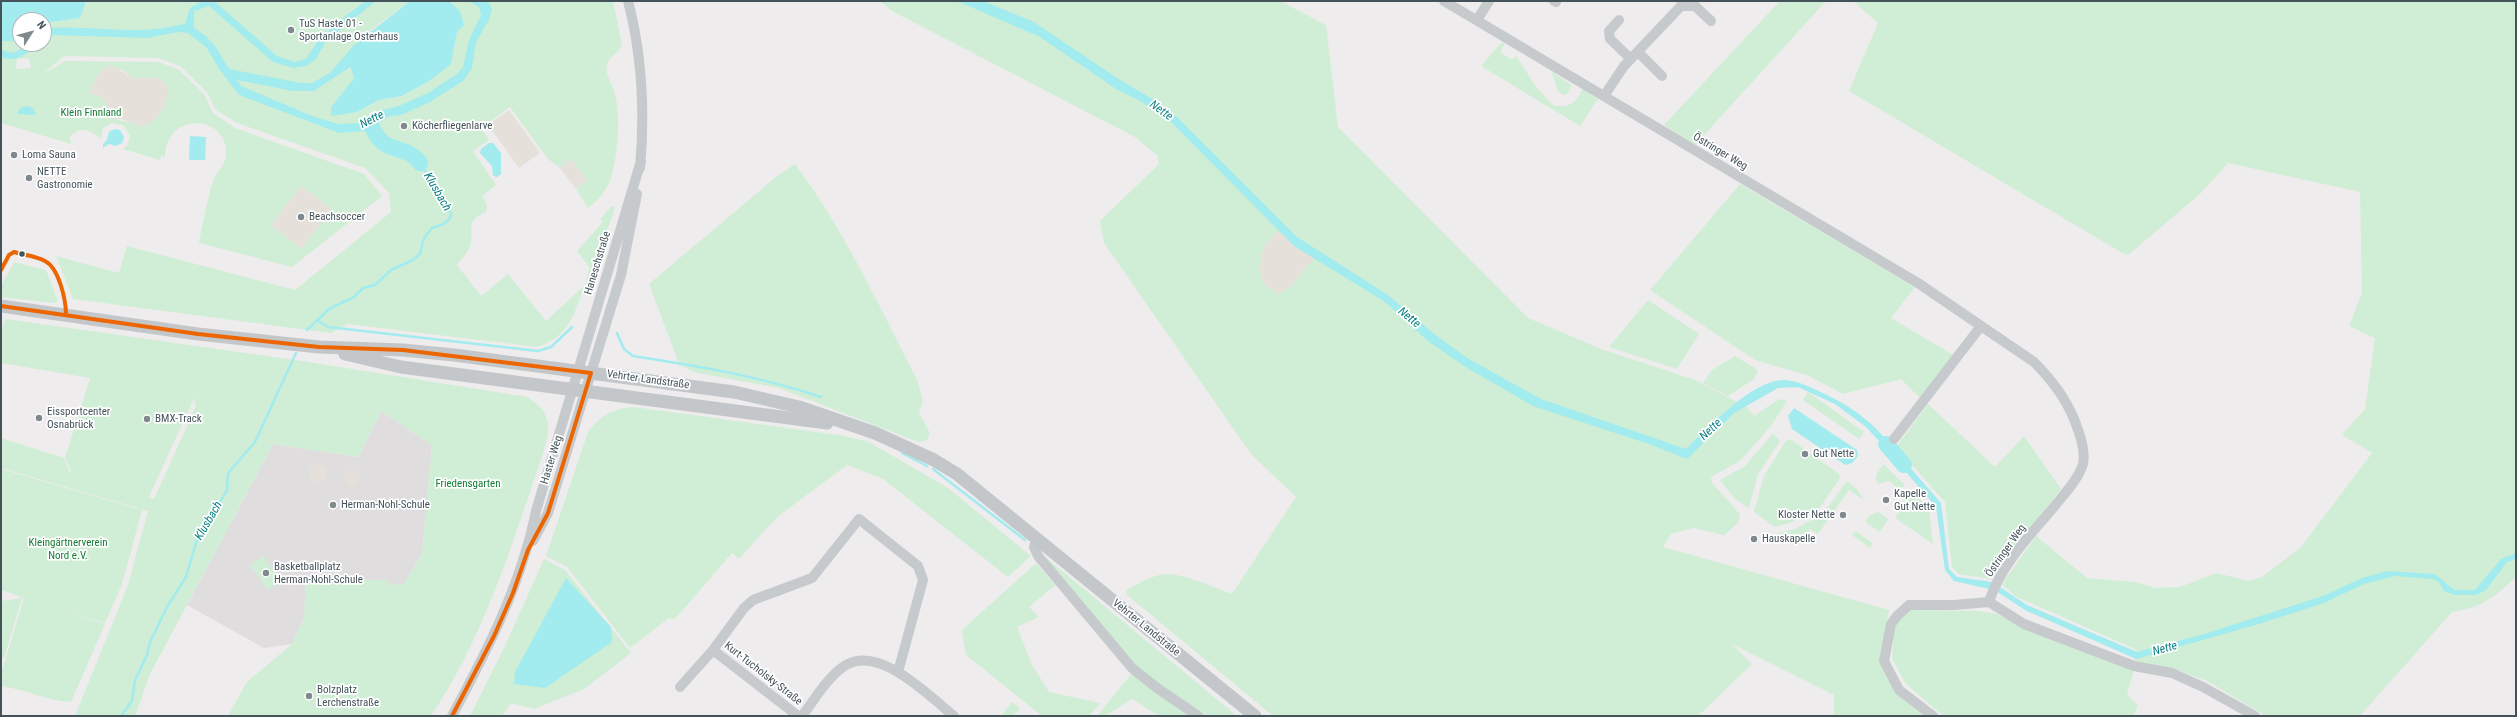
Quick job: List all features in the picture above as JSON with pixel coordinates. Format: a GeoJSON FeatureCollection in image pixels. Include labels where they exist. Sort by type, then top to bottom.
{"type":"FeatureCollection","features":[{"type":"Feature","properties":{"kind":"main road","name":"Vehrter Landstraße"},"geometry":{"type":"LineString","coordinates":[[1,306],[198,334],[319,347],[404,350],[577,371],[768,398],[881,436],[934,460],[957,474],[1255,716]]}},
{"type":"Feature","properties":{"kind":"main road","name":"Vehrter Landstraße"},"geometry":{"type":"LineString","coordinates":[[319,347],[401,367],[852,426]]}},
{"type":"Feature","properties":{"kind":"street","name":"Haneschstraße"},"geometry":{"type":"LineString","coordinates":[[591,373],[620,275],[636,203],[641,161],[643,108],[639,57],[628,1]]}},
{"type":"Feature","properties":{"kind":"street","name":"Östringer Weg"},"geometry":{"type":"LineString","coordinates":[[1444,1],[1918,283],[2034,362],[2046,374],[2070,409],[2078,430],[2083,456],[2080,470],[2071,487],[2023,544],[2001,575],[1990,598]]}},
{"type":"Feature","properties":{"kind":"street"},"geometry":{"type":"LineString","coordinates":[[1477,20],[1489,1]]}},
{"type":"Feature","properties":{"kind":"street"},"geometry":{"type":"LineString","coordinates":[[1604,96],[1634,56],[1682,4],[1695,6],[1712,21]]}},
{"type":"Feature","properties":{"kind":"street"},"geometry":{"type":"LineString","coordinates":[[1619,20],[1609,31],[1610,39],[1662,76]]}},
{"type":"Feature","properties":{"kind":"street","name":"Haneschstraße"},"geometry":{"type":"LineString","coordinates":[[577,371],[641,161]]}},
{"type":"Feature","properties":{"kind":"street"},"geometry":{"type":"LineString","coordinates":[[1894,439],[1981,326]]}},
{"type":"Feature","properties":{"kind":"street","name":"Haster Weg"},"geometry":{"type":"LineString","coordinates":[[452,716],[494,636],[513,593],[528,550],[536,511],[577,371]]}},
{"type":"Feature","properties":{"kind":"street","name":"Haster Weg"},"geometry":{"type":"LineString","coordinates":[[528,550],[548,513],[591,373]]}},
{"type":"Feature","properties":{"kind":"street","name":"Kurt-Tucholsky-Straße"},"geometry":{"type":"LineString","coordinates":[[680,687],[713,650],[744,608],[753,600],[812,578],[860,519],[918,566],[923,580],[898,672]]}},
{"type":"Feature","properties":{"kind":"street"},"geometry":{"type":"LineString","coordinates":[[1037,539],[1034,547],[1038,556],[1132,668],[1157,688],[1198,716]]}},
{"type":"Feature","properties":{"kind":"street"},"geometry":{"type":"LineString","coordinates":[[1933,716],[1899,690],[1884,661],[1891,624],[1896,616],[1909,605],[1954,606],[1990,598],[2024,624],[2134,666],[2172,673],[2203,687],[2255,716]]}},
{"type":"Feature","properties":{"kind":"street","name":"Kurt-Tucholsky-Straße"},"geometry":{"type":"LineString","coordinates":[[713,650],[798,716]]}},
{"type":"Feature","properties":{"kind":"street"},"geometry":{"type":"LineString","coordinates":[[802,716],[831,679],[846,665],[860,660],[871,660],[884,664],[898,672],[954,716]]}},
{"type":"Feature","properties":{"kind":"shaded area","name":"Herman-Nohl-Schule"},"geometry":{"type":"Polygon","coordinates":[[[381,411],[432,445],[422,554],[404,584],[393,585],[385,580],[306,579],[304,619],[292,644],[264,648],[187,605],[273,444],[358,457],[381,411]]]}},
{"type":"Feature","properties":{"kind":"green space","name":"Klein Finnland"},"geometry":{"type":"Polygon","coordinates":[[[86,1],[410,1],[359,41],[345,58],[354,78],[331,107],[357,112],[379,100],[403,96],[431,80],[451,64],[457,32],[464,25],[460,11],[449,1],[613,1],[622,45],[608,61],[606,68],[617,103],[618,140],[614,166],[606,189],[600,198],[588,208],[576,189],[587,180],[571,159],[560,168],[547,158],[510,107],[481,128],[489,140],[473,151],[496,185],[482,196],[487,205],[486,212],[479,215],[473,221],[470,246],[457,265],[481,296],[508,274],[546,321],[585,285],[569,323],[557,337],[548,343],[537,347],[348,324],[331,333],[73,299],[56,256],[119,273],[127,246],[295,290],[391,212],[389,193],[365,168],[237,123],[216,110],[207,92],[180,66],[158,58],[64,56],[42,75],[65,61],[159,62],[179,70],[204,94],[213,113],[235,128],[364,174],[382,196],[292,267],[199,243],[210,190],[226,156],[223,139],[216,130],[207,125],[196,123],[184,126],[175,132],[168,142],[165,157],[161,156],[160,160],[123,149],[127,146],[130,136],[123,125],[112,123],[103,128],[101,139],[89,131],[77,131],[70,137],[71,144],[1,123],[1,41],[12,41],[12,52],[52,52],[52,22],[79,18],[86,1]],[[29,58],[17,59],[16,69],[31,68],[29,58]],[[121,69],[90,94],[96,95],[103,99],[107,105],[110,118],[146,126],[159,115],[157,78],[132,78],[121,69]]]}},
{"type":"Feature","properties":{"kind":"green space"},"geometry":{"type":"Polygon","coordinates":[[[880,1],[1280,1],[1326,25],[1338,127],[1528,318],[1601,349],[1695,380],[1747,407],[1754,416],[1779,399],[1787,401],[1771,426],[1740,461],[1711,477],[1712,483],[1740,514],[1738,523],[1724,535],[1694,528],[1671,534],[1663,547],[1889,610],[1879,662],[1895,693],[1924,716],[1834,716],[1834,695],[1732,644],[1752,664],[1698,716],[1273,716],[1127,595],[1126,590],[1151,577],[1162,574],[1192,579],[1232,594],[1296,497],[1251,454],[1104,243],[1100,221],[1159,164],[1158,156],[1135,137],[892,11],[880,1]]]}},
{"type":"Feature","properties":{"kind":"green space"},"geometry":{"type":"Polygon","coordinates":[[[1776,1],[1826,1],[1695,145],[1664,125],[1778,3],[1776,1]]]}},
{"type":"Feature","properties":{"kind":"green space"},"geometry":{"type":"Polygon","coordinates":[[[1853,1],[2516,1],[2516,577],[2501,591],[2480,604],[2452,612],[2360,716],[2266,716],[2207,681],[2173,668],[2134,664],[2137,650],[2015,596],[2002,584],[2036,536],[2087,578],[2135,582],[2156,588],[2180,587],[2216,573],[2249,581],[2262,577],[2301,547],[2372,453],[2342,435],[2365,409],[2375,338],[2349,326],[2362,293],[2360,192],[2228,163],[2200,194],[2128,255],[2124,254],[1849,91],[1878,23],[1853,1]]]}},
{"type":"Feature","properties":{"kind":"green space"},"geometry":{"type":"Polygon","coordinates":[[[1502,42],[1505,44],[1500,52],[1512,60],[1516,56],[1537,88],[1553,105],[1563,106],[1571,104],[1575,101],[1582,89],[1598,99],[1580,126],[1481,66],[1502,42]]]}},
{"type":"Feature","properties":{"kind":"green space"},"geometry":{"type":"Polygon","coordinates":[[[1551,71],[1571,85],[1567,94],[1563,95],[1558,91],[1551,71]]]}},
{"type":"Feature","properties":{"kind":"green space"},"geometry":{"type":"Polygon","coordinates":[[[795,164],[813,189],[846,242],[917,380],[923,401],[919,413],[930,433],[927,440],[918,442],[779,388],[693,372],[682,366],[677,358],[649,284],[776,177],[795,164]]]}},
{"type":"Feature","properties":{"kind":"green space"},"geometry":{"type":"Polygon","coordinates":[[[1740,184],[1915,287],[1891,318],[1953,355],[1921,399],[1901,379],[1843,394],[1807,375],[1755,360],[1650,290],[1740,184]]]}},
{"type":"Feature","properties":{"kind":"green space"},"geometry":{"type":"Polygon","coordinates":[[[612,206],[615,207],[590,283],[585,285],[590,268],[577,251],[603,222],[600,219],[612,206]]]}},
{"type":"Feature","properties":{"kind":"green space"},"geometry":{"type":"Polygon","coordinates":[[[14,262],[46,270],[58,301],[55,303],[1,297],[1,286],[14,262]]]}},
{"type":"Feature","properties":{"kind":"green space"},"geometry":{"type":"Polygon","coordinates":[[[1648,300],[1699,334],[1677,369],[1609,347],[1648,300]]]}},
{"type":"Feature","properties":{"kind":"green space","name":"Friedensgarten"},"geometry":{"type":"Polygon","coordinates":[[[6,319],[302,361],[528,397],[544,412],[547,420],[548,431],[542,456],[522,516],[489,605],[463,662],[431,716],[228,716],[247,682],[292,644],[304,619],[306,579],[385,580],[393,585],[404,584],[422,554],[432,445],[381,411],[358,457],[273,444],[150,674],[135,716],[75,716],[128,585],[148,511],[1,468],[1,438],[64,458],[69,471],[71,471],[65,458],[90,378],[1,363],[1,330],[6,319]],[[188,372],[194,398],[149,497],[154,499],[196,406],[188,372]]]}},
{"type":"Feature","properties":{"kind":"green space"},"geometry":{"type":"Polygon","coordinates":[[[1735,356],[1758,370],[1754,379],[1728,396],[1703,383],[1712,370],[1735,356]]]}},
{"type":"Feature","properties":{"kind":"green space"},"geometry":{"type":"Polygon","coordinates":[[[1808,392],[1864,432],[1859,439],[1803,400],[1808,392]]]}},
{"type":"Feature","properties":{"kind":"green space"},"geometry":{"type":"Polygon","coordinates":[[[1928,404],[1995,467],[2024,436],[2061,489],[1992,579],[1958,574],[1952,567],[1945,502],[1896,447],[1928,404]]]}},
{"type":"Feature","properties":{"kind":"green space"},"geometry":{"type":"Polygon","coordinates":[[[634,407],[839,435],[867,441],[948,488],[1031,556],[1008,577],[883,479],[847,465],[777,517],[739,559],[732,553],[675,619],[669,618],[630,648],[567,567],[546,556],[588,432],[598,421],[613,411],[634,407]]]}},
{"type":"Feature","properties":{"kind":"green space"},"geometry":{"type":"Polygon","coordinates":[[[1773,433],[1780,441],[1758,474],[1749,508],[1735,499],[1720,480],[1745,466],[1773,433]]]}},
{"type":"Feature","properties":{"kind":"green space"},"geometry":{"type":"Polygon","coordinates":[[[1790,439],[1839,474],[1840,478],[1819,509],[1792,522],[1775,527],[1754,512],[1764,476],[1785,442],[1790,439]]]}},
{"type":"Feature","properties":{"kind":"green space"},"geometry":{"type":"Polygon","coordinates":[[[1883,464],[1905,485],[1899,490],[1889,481],[1877,484],[1876,476],[1883,464]]]}},
{"type":"Feature","properties":{"kind":"green space","name":"Kleingärtnerverein Nord e.V."},"geometry":{"type":"Polygon","coordinates":[[[1,469],[142,510],[122,584],[105,623],[63,610],[105,624],[71,702],[53,700],[1,686],[1,674],[24,598],[1,590],[1,469]]]}},
{"type":"Feature","properties":{"kind":"green space"},"geometry":{"type":"Polygon","coordinates":[[[1846,482],[1857,489],[1864,500],[1849,490],[1818,534],[1810,529],[1800,544],[1764,537],[1795,529],[1823,514],[1846,482]]]}},
{"type":"Feature","properties":{"kind":"green space"},"geometry":{"type":"Polygon","coordinates":[[[1910,489],[1929,509],[1933,544],[1895,518],[1905,503],[1902,496],[1910,489]]]}},
{"type":"Feature","properties":{"kind":"green space"},"geometry":{"type":"Polygon","coordinates":[[[1878,512],[1888,519],[1880,532],[1865,522],[1869,516],[1878,512]]]}},
{"type":"Feature","properties":{"kind":"green space"},"geometry":{"type":"Polygon","coordinates":[[[1855,531],[1873,543],[1870,548],[1852,535],[1855,531]]]}},
{"type":"Feature","properties":{"kind":"green space","name":"Basketballplatz Herman-Nohl-Schule"},"geometry":{"type":"Polygon","coordinates":[[[263,556],[281,581],[268,590],[250,565],[263,556]]]}},
{"type":"Feature","properties":{"kind":"green space"},"geometry":{"type":"Polygon","coordinates":[[[1044,556],[1237,716],[1159,716],[1132,699],[1105,716],[1097,716],[1137,667],[1044,556]]]}},
{"type":"Feature","properties":{"kind":"green space"},"geometry":{"type":"Polygon","coordinates":[[[544,559],[565,570],[631,653],[584,689],[534,709],[511,703],[502,716],[470,716],[505,646],[544,559]]]}},
{"type":"Feature","properties":{"kind":"green space"},"geometry":{"type":"Polygon","coordinates":[[[1036,563],[1055,585],[1029,607],[1039,617],[1017,627],[1032,665],[1049,692],[1100,703],[1089,716],[1042,716],[966,655],[962,630],[1036,563]]]}},
{"type":"Feature","properties":{"kind":"green space"},"geometry":{"type":"Polygon","coordinates":[[[22,598],[4,658],[1,658],[1,601],[22,598]]]}},
{"type":"Feature","properties":{"kind":"green space"},"geometry":{"type":"Polygon","coordinates":[[[1911,610],[1978,611],[1996,614],[2134,670],[2127,694],[2138,706],[2133,716],[1943,716],[1905,683],[1892,658],[1894,629],[1900,619],[1911,610]]]}},
{"type":"Feature","properties":{"kind":"green space"},"geometry":{"type":"Polygon","coordinates":[[[1012,702],[1020,708],[1013,716],[1001,716],[1012,702]]]}},
{"type":"Feature","properties":{"kind":"sand"},"geometry":{"type":"Polygon","coordinates":[[[111,65],[132,78],[157,78],[167,84],[168,91],[165,104],[158,116],[153,121],[141,127],[122,119],[110,119],[107,105],[103,99],[96,95],[90,94],[92,85],[97,77],[103,70],[111,65]]]}},
{"type":"Feature","properties":{"kind":"sand"},"geometry":{"type":"Polygon","coordinates":[[[509,110],[540,153],[519,168],[488,125],[509,110]]]}},
{"type":"Feature","properties":{"kind":"sand"},"geometry":{"type":"Polygon","coordinates":[[[571,159],[587,180],[576,189],[560,168],[571,159]]]}},
{"type":"Feature","properties":{"kind":"sand","name":"Beachsoccer"},"geometry":{"type":"Polygon","coordinates":[[[301,186],[332,209],[301,249],[271,225],[301,186]]]}},
{"type":"Feature","properties":{"kind":"sand"},"geometry":{"type":"Polygon","coordinates":[[[1279,231],[1294,246],[1315,259],[1305,268],[1289,287],[1278,294],[1264,284],[1260,269],[1260,261],[1264,248],[1279,231]]]}},
{"type":"Feature","properties":{"kind":"sand"},"geometry":{"type":"Polygon","coordinates":[[[318,464],[324,467],[327,473],[324,479],[318,482],[312,479],[309,473],[312,467],[318,464]]]}},
{"type":"Feature","properties":{"kind":"sand"},"geometry":{"type":"Polygon","coordinates":[[[352,470],[358,472],[360,478],[358,484],[352,486],[346,484],[344,478],[346,472],[352,470]]]}},
{"type":"Feature","properties":{"kind":"water"},"geometry":{"type":"Polygon","coordinates":[[[1,1],[86,1],[80,18],[52,22],[52,12],[12,12],[12,41],[1,41],[1,1]]]}},
{"type":"Feature","properties":{"kind":"water"},"geometry":{"type":"Polygon","coordinates":[[[202,1],[214,1],[277,56],[294,62],[306,59],[319,39],[348,14],[366,1],[376,1],[326,41],[316,59],[306,66],[293,68],[273,62],[209,6],[194,11],[194,28],[206,36],[215,46],[229,69],[301,83],[312,83],[330,73],[354,45],[410,1],[449,1],[460,11],[464,25],[457,32],[451,64],[431,80],[402,96],[379,100],[357,112],[331,116],[331,107],[354,78],[350,67],[314,91],[293,91],[237,80],[241,86],[312,116],[338,124],[361,123],[378,111],[399,106],[428,93],[457,74],[463,67],[469,40],[481,15],[479,7],[468,1],[488,1],[492,9],[489,20],[476,42],[472,68],[463,81],[430,102],[401,115],[390,116],[364,131],[339,133],[239,95],[219,69],[207,48],[188,33],[178,32],[147,38],[52,35],[52,28],[57,28],[145,30],[185,24],[190,8],[202,1]]]}},
{"type":"Feature","properties":{"kind":"water"},"geometry":{"type":"Polygon","coordinates":[[[957,1],[983,1],[1034,22],[1117,78],[1154,100],[1178,118],[1297,237],[1388,295],[1433,333],[1467,358],[1541,399],[1686,449],[1732,406],[1745,396],[1759,387],[1772,382],[1785,380],[1805,385],[1842,403],[1857,412],[1884,437],[1879,441],[1866,427],[1835,404],[1798,387],[1778,388],[1734,413],[1687,459],[1649,444],[1533,406],[1464,366],[1428,341],[1385,302],[1294,246],[1171,122],[1140,101],[1116,89],[1040,37],[957,1]]]}},
{"type":"Feature","properties":{"kind":"water"},"geometry":{"type":"Polygon","coordinates":[[[1,50],[14,53],[28,52],[11,59],[1,57],[1,50]]]}},
{"type":"Feature","properties":{"kind":"water"},"geometry":{"type":"Polygon","coordinates":[[[27,106],[33,108],[36,115],[17,114],[20,108],[27,106]]]}},
{"type":"Feature","properties":{"kind":"water"},"geometry":{"type":"Polygon","coordinates":[[[114,129],[120,130],[124,137],[122,143],[116,146],[109,144],[103,148],[103,144],[107,140],[109,132],[114,129]]]}},
{"type":"Feature","properties":{"kind":"water"},"geometry":{"type":"Polygon","coordinates":[[[190,136],[206,137],[205,160],[189,160],[190,136]]]}},
{"type":"Feature","properties":{"kind":"water"},"geometry":{"type":"Polygon","coordinates":[[[489,143],[493,143],[501,153],[501,174],[497,177],[493,176],[492,166],[480,153],[481,149],[489,143]]]}},
{"type":"Feature","properties":{"kind":"water"},"geometry":{"type":"Polygon","coordinates":[[[1794,408],[1857,450],[1858,456],[1852,463],[1845,465],[1792,429],[1788,416],[1794,408]]]}},
{"type":"Feature","properties":{"kind":"water"},"geometry":{"type":"Polygon","coordinates":[[[1892,447],[1941,503],[1949,569],[1957,577],[1992,582],[1989,589],[1954,581],[1945,570],[1936,507],[1889,452],[1892,447]]]}},
{"type":"Feature","properties":{"kind":"water"},"geometry":{"type":"Polygon","coordinates":[[[2516,553],[2516,559],[2507,562],[2486,590],[2476,595],[2455,595],[2444,591],[2439,582],[2432,579],[2395,576],[2364,584],[2324,603],[2259,624],[2136,659],[2025,610],[1996,591],[1998,586],[2027,605],[2137,652],[2204,634],[2323,596],[2362,578],[2387,571],[2435,574],[2454,590],[2475,590],[2501,559],[2516,553]]]}},
{"type":"Feature","properties":{"kind":"water"},"geometry":{"type":"Polygon","coordinates":[[[566,578],[611,627],[612,642],[545,688],[514,684],[515,672],[566,578]]]}},
{"type":"Feature","properties":{"kind":"waterway","name":"Klusbach"},"geometry":{"type":"LineString","coordinates":[[370,124],[380,140],[390,147],[412,155],[420,163]]}},
{"type":"Feature","properties":{"kind":"waterway","name":"Klusbach"},"geometry":{"type":"LineString","coordinates":[[307,330],[329,309],[354,297],[363,288],[375,285],[391,270],[413,260],[420,254],[424,238],[432,228],[444,224],[450,218],[451,213],[444,198],[420,163]]}},
{"type":"Feature","properties":{"kind":"waterway"},"geometry":{"type":"LineString","coordinates":[[317,320],[328,327],[538,351],[551,347],[572,327]]}},
{"type":"Feature","properties":{"kind":"waterway"},"geometry":{"type":"LineString","coordinates":[[617,333],[624,349],[633,356],[751,377],[821,397]]}},
{"type":"Feature","properties":{"kind":"waterway","name":"Klusbach"},"geometry":{"type":"LineString","coordinates":[[121,716],[132,701],[135,680],[147,655],[150,642],[167,607],[186,577],[196,543],[227,490],[228,473],[255,442],[296,353]]}},
{"type":"Feature","properties":{"kind":"waterway","name":"Nette"},"geometry":{"type":"LineString","coordinates":[[1886,444],[1904,465]]}},
{"type":"Feature","properties":{"kind":"waterway"},"geometry":{"type":"LineString","coordinates":[[902,453],[927,466]]}},
{"type":"Feature","properties":{"kind":"waterway"},"geometry":{"type":"LineString","coordinates":[[933,469],[1025,540]]}},
{"type":"Feature","properties":{"kind":"transit line"},"geometry":{"type":"LineString","coordinates":[[1,270],[9,255],[14,252],[45,261],[50,265],[58,277],[65,301],[66,315]]}},
{"type":"Feature","properties":{"kind":"transit line"},"geometry":{"type":"LineString","coordinates":[[1,306],[198,334],[319,347],[403,350],[591,373],[548,513],[528,550],[513,593],[494,636],[452,716]]}},
{"type":"Feature","properties":{"kind":"place","name":"TuS Haste 01 - Sportanlage Osterhaus"},"geometry":{"type":"Point","coordinates":[291,30]}},
{"type":"Feature","properties":{"kind":"place","name":"Köcherfliegenlarve"},"geometry":{"type":"Point","coordinates":[404,126]}},
{"type":"Feature","properties":{"kind":"place","name":"Loma Sauna"},"geometry":{"type":"Point","coordinates":[14,155]}},
{"type":"Feature","properties":{"kind":"place","name":"NETTE Gastronomie"},"geometry":{"type":"Point","coordinates":[29,178]}},
{"type":"Feature","properties":{"kind":"place","name":"Beachsoccer"},"geometry":{"type":"Point","coordinates":[301,217]}},
{"type":"Feature","properties":{"kind":"place","name":"Eissportcenter Osnabrück"},"geometry":{"type":"Point","coordinates":[39,418]}},
{"type":"Feature","properties":{"kind":"place","name":"BMX-Track"},"geometry":{"type":"Point","coordinates":[147,419]}},
{"type":"Feature","properties":{"kind":"place","name":"Gut Nette"},"geometry":{"type":"Point","coordinates":[1805,454]}},
{"type":"Feature","properties":{"kind":"place","name":"Kapelle Gut Nette"},"geometry":{"type":"Point","coordinates":[1886,500]}},
{"type":"Feature","properties":{"kind":"place","name":"Herman-Nohl-Schule"},"geometry":{"type":"Point","coordinates":[333,505]}},
{"type":"Feature","properties":{"kind":"place","name":"Kloster Nette"},"geometry":{"type":"Point","coordinates":[1843,515]}},
{"type":"Feature","properties":{"kind":"place","name":"Hauskapelle"},"geometry":{"type":"Point","coordinates":[1754,539]}},
{"type":"Feature","properties":{"kind":"place","name":"Basketballplatz Herman-Nohl-Schule"},"geometry":{"type":"Point","coordinates":[266,573]}},
{"type":"Feature","properties":{"kind":"place","name":"Bolzplatz Lerchenstraße"},"geometry":{"type":"Point","coordinates":[309,696]}}]}
